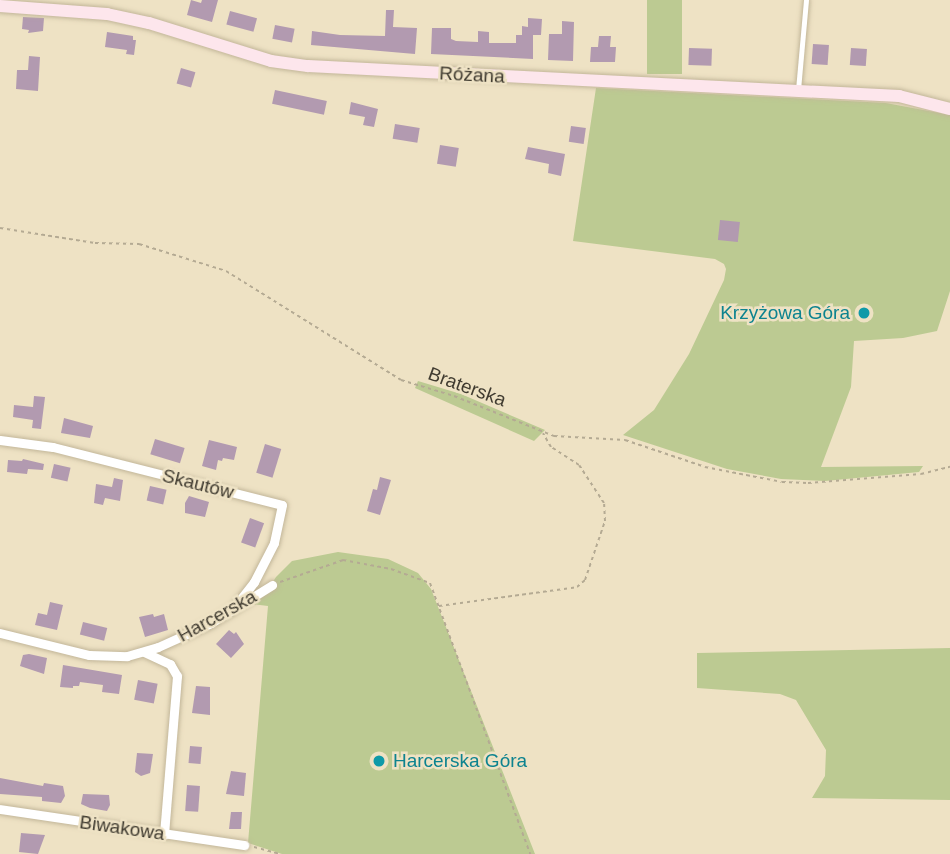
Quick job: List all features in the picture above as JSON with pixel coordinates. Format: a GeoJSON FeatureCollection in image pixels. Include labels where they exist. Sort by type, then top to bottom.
{"type":"FeatureCollection","features":[{"type":"Feature","properties":{"kind":"street","name":"Różana"},"geometry":{"type":"LineString","coordinates":[[0,6],[107,14],[149,23],[271,61],[307,66],[911,98],[950,109]]}},
{"type":"Feature","properties":{"kind":"street","name":"Skautów"},"geometry":{"type":"LineString","coordinates":[[0,440],[53,447],[282,506],[274,544],[254,582],[232,610]]}},
{"type":"Feature","properties":{"kind":"street","name":"Harcerska"},"geometry":{"type":"LineString","coordinates":[[0,634],[89,655],[127,656],[144,652],[211,623],[272,584]]}},
{"type":"Feature","properties":{"kind":"street"},"geometry":{"type":"LineString","coordinates":[[144,652],[167,661],[177,676],[164,834]]}},
{"type":"Feature","properties":{"kind":"street","name":"Biwakowa"},"geometry":{"type":"LineString","coordinates":[[0,809],[244,845]]}},
{"type":"Feature","properties":{"kind":"lane"},"geometry":{"type":"LineString","coordinates":[[798,91],[806,0]]}},
{"type":"Feature","properties":{"kind":"path","name":"Braterska"},"geometry":{"type":"LineString","coordinates":[[0,228],[95,243],[139,244],[226,271],[401,380],[454,396],[554,436],[625,440],[705,467],[782,482],[808,483],[909,475],[950,467]]}},
{"type":"Feature","properties":{"kind":"path"},"geometry":{"type":"LineString","coordinates":[[530,854],[437,607],[577,587],[585,580],[605,521],[604,503],[579,465],[551,447],[542,432]]}},
{"type":"Feature","properties":{"kind":"path","name":"Harcerska"},"geometry":{"type":"LineString","coordinates":[[272,584],[342,560],[391,569],[430,583],[437,607]]}},
{"type":"Feature","properties":{"kind":"path"},"geometry":{"type":"LineString","coordinates":[[244,845],[280,854]]}},
{"type":"Feature","properties":{"kind":"green space"},"geometry":{"type":"Polygon","coordinates":[[[647,0],[682,0],[682,74],[647,74],[647,0]]]}},
{"type":"Feature","properties":{"kind":"green space"},"geometry":{"type":"Polygon","coordinates":[[[596,88],[886,103],[950,115],[950,291],[937,331],[903,338],[854,341],[851,387],[821,467],[923,466],[919,472],[825,481],[781,479],[727,469],[623,435],[654,410],[689,354],[724,280],[726,269],[724,264],[715,259],[573,241],[596,88]]]}},
{"type":"Feature","properties":{"kind":"green space"},"geometry":{"type":"Polygon","coordinates":[[[418,381],[461,394],[545,430],[534,441],[415,388],[418,381]]]}},
{"type":"Feature","properties":{"kind":"green space"},"geometry":{"type":"Polygon","coordinates":[[[338,552],[388,559],[418,573],[431,589],[535,854],[282,854],[248,843],[268,606],[251,604],[263,597],[276,577],[292,561],[338,552]]]}},
{"type":"Feature","properties":{"kind":"green space"},"geometry":{"type":"Polygon","coordinates":[[[950,648],[950,800],[812,798],[825,776],[826,750],[796,700],[780,694],[697,688],[697,653],[950,648]]]}},
{"type":"Feature","properties":{"kind":"building"},"geometry":{"type":"Polygon","coordinates":[[[191,0],[201,3],[202,0],[218,0],[212,22],[187,15],[191,0]]]}},
{"type":"Feature","properties":{"kind":"building"},"geometry":{"type":"Polygon","coordinates":[[[386,10],[394,10],[393,27],[417,28],[415,54],[311,45],[312,31],[385,36],[386,10]]]}},
{"type":"Feature","properties":{"kind":"building"},"geometry":{"type":"Polygon","coordinates":[[[230,11],[257,18],[253,32],[226,25],[230,11]]]}},
{"type":"Feature","properties":{"kind":"building"},"geometry":{"type":"Polygon","coordinates":[[[23,17],[44,18],[43,31],[28,33],[29,30],[22,29],[23,17]]]}},
{"type":"Feature","properties":{"kind":"building"},"geometry":{"type":"Polygon","coordinates":[[[528,18],[542,19],[541,35],[533,35],[533,59],[431,54],[432,28],[451,28],[451,39],[456,41],[478,42],[478,31],[489,32],[489,43],[516,43],[516,35],[522,35],[522,26],[528,27],[528,18]]]}},
{"type":"Feature","properties":{"kind":"building"},"geometry":{"type":"Polygon","coordinates":[[[562,21],[574,22],[573,61],[548,60],[549,34],[562,34],[562,21]]]}},
{"type":"Feature","properties":{"kind":"building"},"geometry":{"type":"Polygon","coordinates":[[[275,25],[295,29],[292,43],[272,39],[275,25]]]}},
{"type":"Feature","properties":{"kind":"building"},"geometry":{"type":"Polygon","coordinates":[[[107,32],[133,36],[133,40],[136,40],[134,55],[126,54],[127,50],[105,47],[107,32]]]}},
{"type":"Feature","properties":{"kind":"building"},"geometry":{"type":"Polygon","coordinates":[[[599,36],[611,36],[610,47],[616,47],[615,62],[590,62],[591,47],[598,47],[599,36]]]}},
{"type":"Feature","properties":{"kind":"building"},"geometry":{"type":"Polygon","coordinates":[[[813,44],[829,45],[828,65],[812,64],[813,44]]]}},
{"type":"Feature","properties":{"kind":"building"},"geometry":{"type":"Polygon","coordinates":[[[689,48],[712,49],[711,66],[688,65],[689,48]]]}},
{"type":"Feature","properties":{"kind":"building"},"geometry":{"type":"Polygon","coordinates":[[[851,48],[867,49],[866,66],[850,65],[851,48]]]}},
{"type":"Feature","properties":{"kind":"building"},"geometry":{"type":"Polygon","coordinates":[[[29,56],[40,57],[38,91],[16,89],[17,70],[28,70],[29,56]]]}},
{"type":"Feature","properties":{"kind":"building"},"geometry":{"type":"Polygon","coordinates":[[[181,68],[195,72],[191,88],[177,83],[181,68]]]}},
{"type":"Feature","properties":{"kind":"building"},"geometry":{"type":"Polygon","coordinates":[[[275,90],[327,101],[324,115],[272,104],[275,90]]]}},
{"type":"Feature","properties":{"kind":"building"},"geometry":{"type":"Polygon","coordinates":[[[351,102],[378,109],[374,127],[363,125],[365,117],[349,114],[351,102]]]}},
{"type":"Feature","properties":{"kind":"building"},"geometry":{"type":"Polygon","coordinates":[[[395,124],[420,128],[417,143],[393,139],[395,124]]]}},
{"type":"Feature","properties":{"kind":"building"},"geometry":{"type":"Polygon","coordinates":[[[571,126],[586,128],[584,144],[569,142],[571,126]]]}},
{"type":"Feature","properties":{"kind":"building"},"geometry":{"type":"Polygon","coordinates":[[[440,145],[459,148],[456,167],[437,164],[440,145]]]}},
{"type":"Feature","properties":{"kind":"building"},"geometry":{"type":"Polygon","coordinates":[[[528,147],[565,154],[561,176],[548,173],[549,164],[525,159],[528,147]]]}},
{"type":"Feature","properties":{"kind":"building"},"geometry":{"type":"Polygon","coordinates":[[[720,220],[740,222],[738,242],[718,240],[720,220]]]}},
{"type":"Feature","properties":{"kind":"building"},"geometry":{"type":"Polygon","coordinates":[[[34,396],[45,397],[41,429],[32,428],[33,420],[13,417],[14,405],[33,407],[34,396]]]}},
{"type":"Feature","properties":{"kind":"building"},"geometry":{"type":"Polygon","coordinates":[[[64,418],[93,426],[90,438],[61,433],[64,418]]]}},
{"type":"Feature","properties":{"kind":"building"},"geometry":{"type":"Polygon","coordinates":[[[155,439],[185,448],[180,463],[150,454],[155,439]]]}},
{"type":"Feature","properties":{"kind":"building"},"geometry":{"type":"Polygon","coordinates":[[[209,440],[237,447],[234,460],[218,460],[216,470],[202,466],[209,440]]]}},
{"type":"Feature","properties":{"kind":"building"},"geometry":{"type":"Polygon","coordinates":[[[265,444],[281,449],[272,478],[256,473],[265,444]]]}},
{"type":"Feature","properties":{"kind":"building"},"geometry":{"type":"Polygon","coordinates":[[[23,459],[44,464],[43,470],[28,469],[27,474],[7,472],[8,460],[23,459]]]}},
{"type":"Feature","properties":{"kind":"building"},"geometry":{"type":"Polygon","coordinates":[[[54,464],[71,468],[67,481],[51,478],[54,464]]]}},
{"type":"Feature","properties":{"kind":"building"},"geometry":{"type":"Polygon","coordinates":[[[380,477],[391,480],[380,515],[367,511],[373,489],[377,490],[380,477]]]}},
{"type":"Feature","properties":{"kind":"building"},"geometry":{"type":"Polygon","coordinates":[[[114,478],[123,480],[120,501],[105,498],[103,505],[94,503],[96,484],[112,487],[114,478]]]}},
{"type":"Feature","properties":{"kind":"building"},"geometry":{"type":"Polygon","coordinates":[[[150,486],[167,490],[163,504],[147,501],[150,486]]]}},
{"type":"Feature","properties":{"kind":"building"},"geometry":{"type":"Polygon","coordinates":[[[189,496],[209,502],[205,517],[185,513],[185,503],[189,496]]]}},
{"type":"Feature","properties":{"kind":"building"},"geometry":{"type":"Polygon","coordinates":[[[250,518],[264,523],[255,548],[241,542],[250,518]]]}},
{"type":"Feature","properties":{"kind":"building"},"geometry":{"type":"Polygon","coordinates":[[[50,602],[63,605],[57,630],[35,625],[38,613],[47,615],[50,602]]]}},
{"type":"Feature","properties":{"kind":"building"},"geometry":{"type":"Polygon","coordinates":[[[153,614],[154,617],[164,614],[168,630],[145,637],[139,617],[153,614]]]}},
{"type":"Feature","properties":{"kind":"building"},"geometry":{"type":"Polygon","coordinates":[[[83,622],[107,628],[104,641],[80,635],[83,622]]]}},
{"type":"Feature","properties":{"kind":"building"},"geometry":{"type":"Polygon","coordinates":[[[229,630],[234,634],[236,632],[244,644],[231,658],[216,644],[229,630]]]}},
{"type":"Feature","properties":{"kind":"building"},"geometry":{"type":"Polygon","coordinates":[[[23,655],[47,658],[44,674],[20,666],[23,655]]]}},
{"type":"Feature","properties":{"kind":"building"},"geometry":{"type":"Polygon","coordinates":[[[63,665],[122,675],[119,694],[102,692],[103,685],[80,682],[79,686],[73,688],[60,687],[63,665]]]}},
{"type":"Feature","properties":{"kind":"building"},"geometry":{"type":"Polygon","coordinates":[[[138,680],[158,684],[154,703],[134,700],[138,680]]]}},
{"type":"Feature","properties":{"kind":"building"},"geometry":{"type":"Polygon","coordinates":[[[196,686],[210,687],[210,715],[192,713],[196,686]]]}},
{"type":"Feature","properties":{"kind":"building"},"geometry":{"type":"Polygon","coordinates":[[[190,746],[202,747],[200,764],[189,763],[190,746]]]}},
{"type":"Feature","properties":{"kind":"building"},"geometry":{"type":"Polygon","coordinates":[[[137,753],[153,754],[150,773],[141,776],[135,772],[137,753]]]}},
{"type":"Feature","properties":{"kind":"building"},"geometry":{"type":"Polygon","coordinates":[[[231,771],[246,773],[244,796],[226,794],[231,771]]]}},
{"type":"Feature","properties":{"kind":"building"},"geometry":{"type":"Polygon","coordinates":[[[0,778],[43,786],[44,783],[63,786],[65,796],[61,803],[42,801],[42,797],[0,794],[0,778]]]}},
{"type":"Feature","properties":{"kind":"building"},"geometry":{"type":"Polygon","coordinates":[[[187,785],[200,786],[198,812],[185,811],[187,785]]]}},
{"type":"Feature","properties":{"kind":"building"},"geometry":{"type":"Polygon","coordinates":[[[83,794],[109,795],[110,805],[107,811],[81,804],[83,794]]]}},
{"type":"Feature","properties":{"kind":"building"},"geometry":{"type":"Polygon","coordinates":[[[231,812],[242,812],[241,829],[229,829],[231,812]]]}},
{"type":"Feature","properties":{"kind":"building"},"geometry":{"type":"Polygon","coordinates":[[[21,833],[45,835],[38,854],[19,852],[21,833]]]}},
{"type":"Feature","properties":{"kind":"place","name":"Krzyżowa Góra"},"geometry":{"type":"Point","coordinates":[864,313]}},
{"type":"Feature","properties":{"kind":"place","name":"Harcerska Góra"},"geometry":{"type":"Point","coordinates":[379,761]}}]}
